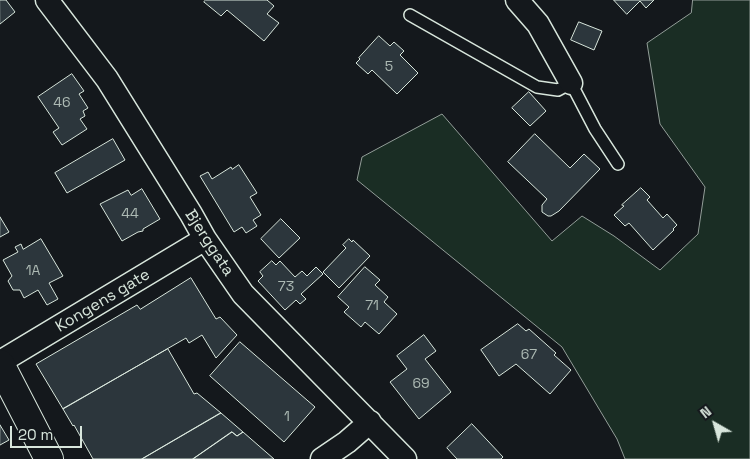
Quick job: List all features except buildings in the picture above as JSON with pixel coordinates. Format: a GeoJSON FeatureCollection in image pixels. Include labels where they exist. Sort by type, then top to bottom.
{"type":"FeatureCollection","features":[{"type":"Feature","properties":{"kind":"street","name":"Bjerggata"},"geometry":{"type":"LineString","coordinates":[[47,0],[106,79],[191,214],[205,240],[243,294],[405,459]]}},
{"type":"Feature","properties":{"kind":"street"},"geometry":{"type":"LineString","coordinates":[[517,0],[538,24],[571,83]]}},
{"type":"Feature","properties":{"kind":"street","name":"Kongens gate"},"geometry":{"type":"LineString","coordinates":[[0,363],[205,240]]}},
{"type":"Feature","properties":{"kind":"street"},"geometry":{"type":"LineString","coordinates":[[0,363],[49,459]]}},
{"type":"Feature","properties":{"kind":"street"},"geometry":{"type":"LineString","coordinates":[[322,459],[347,442],[370,422]]}},
{"type":"Feature","properties":{"kind":"lane"},"geometry":{"type":"LineString","coordinates":[[410,15],[537,87],[558,90],[571,83],[595,128],[618,164]]}},
{"type":"Feature","properties":{"kind":"green space"},"geometry":{"type":"Polygon","coordinates":[[[693,0],[750,0],[750,459],[625,459],[617,439],[562,347],[357,180],[362,157],[442,114],[552,241],[582,216],[614,236],[660,270],[698,234],[705,187],[660,124],[647,43],[691,13],[693,0]]]}}]}
